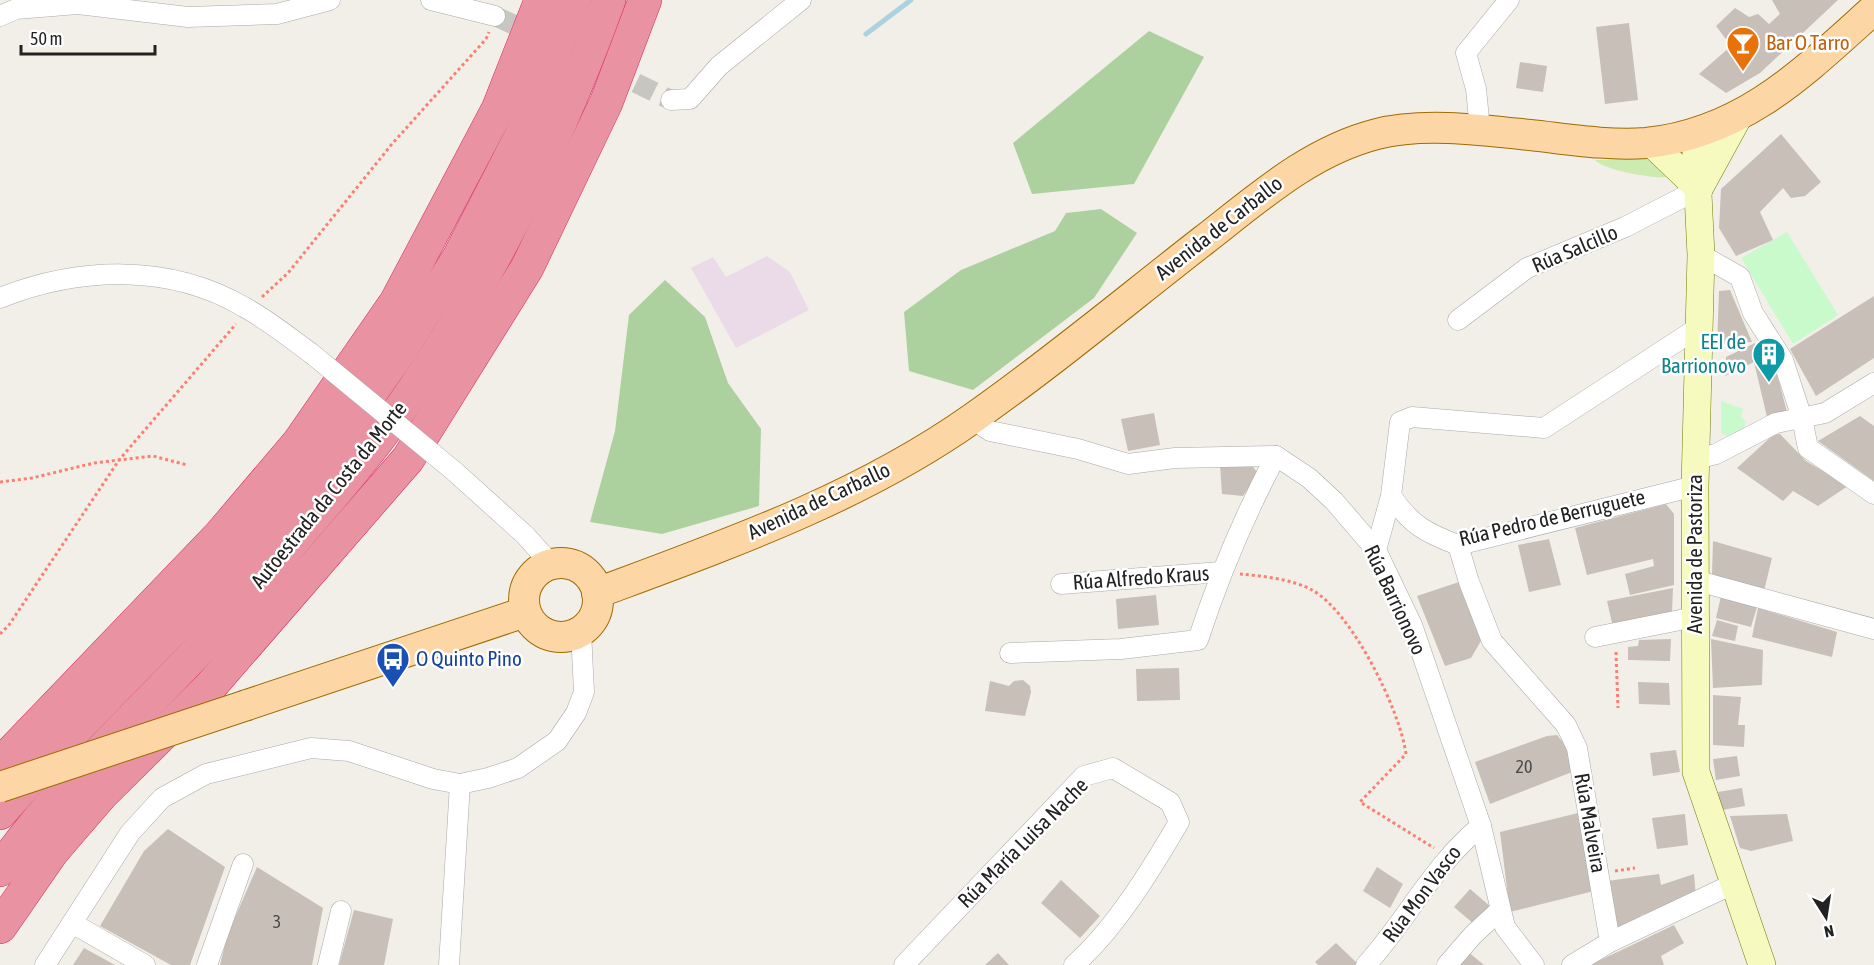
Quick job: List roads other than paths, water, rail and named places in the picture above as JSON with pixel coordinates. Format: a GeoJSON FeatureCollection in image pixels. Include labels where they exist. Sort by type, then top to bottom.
{"type":"FeatureCollection","features":[{"type":"Feature","properties":{"kind":"highway"},"geometry":{"type":"LineString","coordinates":[[0,764],[220,535],[299,442],[396,302],[498,110],[541,0]]}},
{"type":"Feature","properties":{"kind":"highway","name":"Autoestrada da Costa da Morte"},"geometry":{"type":"LineString","coordinates":[[0,813],[66,739],[198,604],[312,477],[402,348],[459,257],[521,136],[574,0]]}},
{"type":"Feature","properties":{"kind":"highway","name":"Autoestrada da Costa da Morte"},"geometry":{"type":"LineString","coordinates":[[0,870],[22,839],[76,777],[210,638],[368,453],[414,389],[480,282],[520,207],[559,127],[609,0]]}},
{"type":"Feature","properties":{"kind":"highway"},"geometry":{"type":"LineString","coordinates":[[0,927],[52,852],[102,794],[209,688],[408,459],[527,268],[606,103],[645,0]]}},
{"type":"Feature","properties":{"kind":"main road","name":"Avenida de Carballo"},"geometry":{"type":"LineString","coordinates":[[597,593],[809,511],[902,462],[972,419],[1301,165],[1378,133],[1435,128],[1480,129],[1574,140],[1650,142],[1695,133],[1739,116],[1773,96],[1808,69],[1874,9]]}},
{"type":"Feature","properties":{"kind":"main road"},"geometry":{"type":"LineString","coordinates":[[551,564],[569,564],[585,572],[597,593],[595,614],[581,631],[563,637],[553,636],[536,628],[525,612],[525,588],[531,577],[551,564]]}},
{"type":"Feature","properties":{"kind":"main road"},"geometry":{"type":"LineString","coordinates":[[0,787],[525,612]]}},
{"type":"Feature","properties":{"kind":"street"},"geometry":{"type":"LineString","coordinates":[[0,16],[16,9],[78,4],[188,17],[277,14],[330,0]]}},
{"type":"Feature","properties":{"kind":"street"},"geometry":{"type":"LineString","coordinates":[[431,0],[495,15]]}},
{"type":"Feature","properties":{"kind":"street"},"geometry":{"type":"LineString","coordinates":[[671,100],[690,99],[718,66],[801,0]]}},
{"type":"Feature","properties":{"kind":"street"},"geometry":{"type":"LineString","coordinates":[[1480,129],[1476,89],[1466,53],[1509,0]]}},
{"type":"Feature","properties":{"kind":"street"},"geometry":{"type":"LineString","coordinates":[[1650,142],[1699,189],[1739,116]]}},
{"type":"Feature","properties":{"kind":"street","name":"Avenida de Pastoriza"},"geometry":{"type":"LineString","coordinates":[[1695,133],[1701,255],[1694,580],[1696,772],[1762,965]]}},
{"type":"Feature","properties":{"kind":"street","name":"Rúa Salcillo"},"geometry":{"type":"LineString","coordinates":[[1458,320],[1527,268],[1625,227],[1699,189]]}},
{"type":"Feature","properties":{"kind":"street"},"geometry":{"type":"LineString","coordinates":[[1701,255],[1740,277],[1753,313],[1783,360],[1802,418],[1808,448],[1874,494]]}},
{"type":"Feature","properties":{"kind":"street"},"geometry":{"type":"LineString","coordinates":[[0,298],[36,284],[112,272],[179,280],[243,306],[312,354],[454,471],[525,535],[551,564]]}},
{"type":"Feature","properties":{"kind":"street"},"geometry":{"type":"LineString","coordinates":[[1376,550],[1391,496],[1400,422],[1412,417],[1544,428],[1699,327]]}},
{"type":"Feature","properties":{"kind":"street"},"geometry":{"type":"LineString","coordinates":[[1696,459],[1716,454],[1776,423],[1825,413],[1874,383]]}},
{"type":"Feature","properties":{"kind":"street"},"geometry":{"type":"LineString","coordinates":[[972,419],[990,431],[1078,449],[1128,464],[1175,458],[1276,456],[1246,512],[1221,572],[1198,640],[1121,649],[1010,653]]}},
{"type":"Feature","properties":{"kind":"street","name":"Rúa Barrionovo"},"geometry":{"type":"LineString","coordinates":[[1276,456],[1309,478],[1335,501],[1376,550],[1412,625],[1481,826],[1505,927],[1534,965]]}},
{"type":"Feature","properties":{"kind":"street","name":"Rúa Pedro de Berruguete"},"geometry":{"type":"LineString","coordinates":[[1391,496],[1406,518],[1431,535],[1458,545],[1695,486]]}},
{"type":"Feature","properties":{"kind":"street","name":"Rúa Malveira"},"geometry":{"type":"LineString","coordinates":[[1458,545],[1469,582],[1492,641],[1566,725],[1577,748],[1610,942]]}},
{"type":"Feature","properties":{"kind":"street","name":"Rúa Alfredo Kraus"},"geometry":{"type":"LineString","coordinates":[[1061,584],[1221,572]]}},
{"type":"Feature","properties":{"kind":"street"},"geometry":{"type":"LineString","coordinates":[[1694,580],[1874,629]]}},
{"type":"Feature","properties":{"kind":"street"},"geometry":{"type":"LineString","coordinates":[[1595,637],[1695,617]]}},
{"type":"Feature","properties":{"kind":"street"},"geometry":{"type":"LineString","coordinates":[[45,965],[130,833],[162,798],[206,774],[311,748],[349,751],[433,779],[460,784],[518,768],[556,741],[576,713],[584,692],[581,631]]}},
{"type":"Feature","properties":{"kind":"street","name":"Rúa María Luisa Nache"},"geometry":{"type":"LineString","coordinates":[[904,965],[1084,776],[1113,768],[1170,802],[1179,822],[1157,860],[1092,949],[1074,965]]}},
{"type":"Feature","properties":{"kind":"street"},"geometry":{"type":"LineString","coordinates":[[449,965],[460,784]]}},
{"type":"Feature","properties":{"kind":"street","name":"Rúa Mon Vasco"},"geometry":{"type":"LineString","coordinates":[[1366,965],[1387,942],[1447,857],[1481,826]]}},
{"type":"Feature","properties":{"kind":"street"},"geometry":{"type":"LineString","coordinates":[[207,965],[243,864]]}},
{"type":"Feature","properties":{"kind":"street"},"geometry":{"type":"LineString","coordinates":[[1572,965],[1610,942],[1733,884]]}},
{"type":"Feature","properties":{"kind":"street"},"geometry":{"type":"LineString","coordinates":[[1447,965],[1473,935],[1500,910]]}},
{"type":"Feature","properties":{"kind":"street"},"geometry":{"type":"LineString","coordinates":[[328,965],[341,912]]}},
{"type":"Feature","properties":{"kind":"street"},"geometry":{"type":"LineString","coordinates":[[72,923],[145,965]]}},
{"type":"Feature","properties":{"kind":"waterway"},"geometry":{"type":"LineString","coordinates":[[866,34],[911,0]]}},
{"type":"Feature","properties":{"kind":"tunnel"},"geometry":{"type":"LineString","coordinates":[[495,16],[536,35]]}},
{"type":"Feature","properties":{"kind":"tunnel"},"geometry":{"type":"LineString","coordinates":[[609,70],[671,100]]}},
{"type":"Feature","properties":{"kind":"place","name":"Bar O Tarro"},"geometry":{"type":"Point","coordinates":[1743,72]}},
{"type":"Feature","properties":{"kind":"place","name":"EEI de Barrionovo"},"geometry":{"type":"Point","coordinates":[1769,383]}},
{"type":"Feature","properties":{"kind":"place","name":"O Quinto Pino"},"geometry":{"type":"Point","coordinates":[393,688]}}]}
